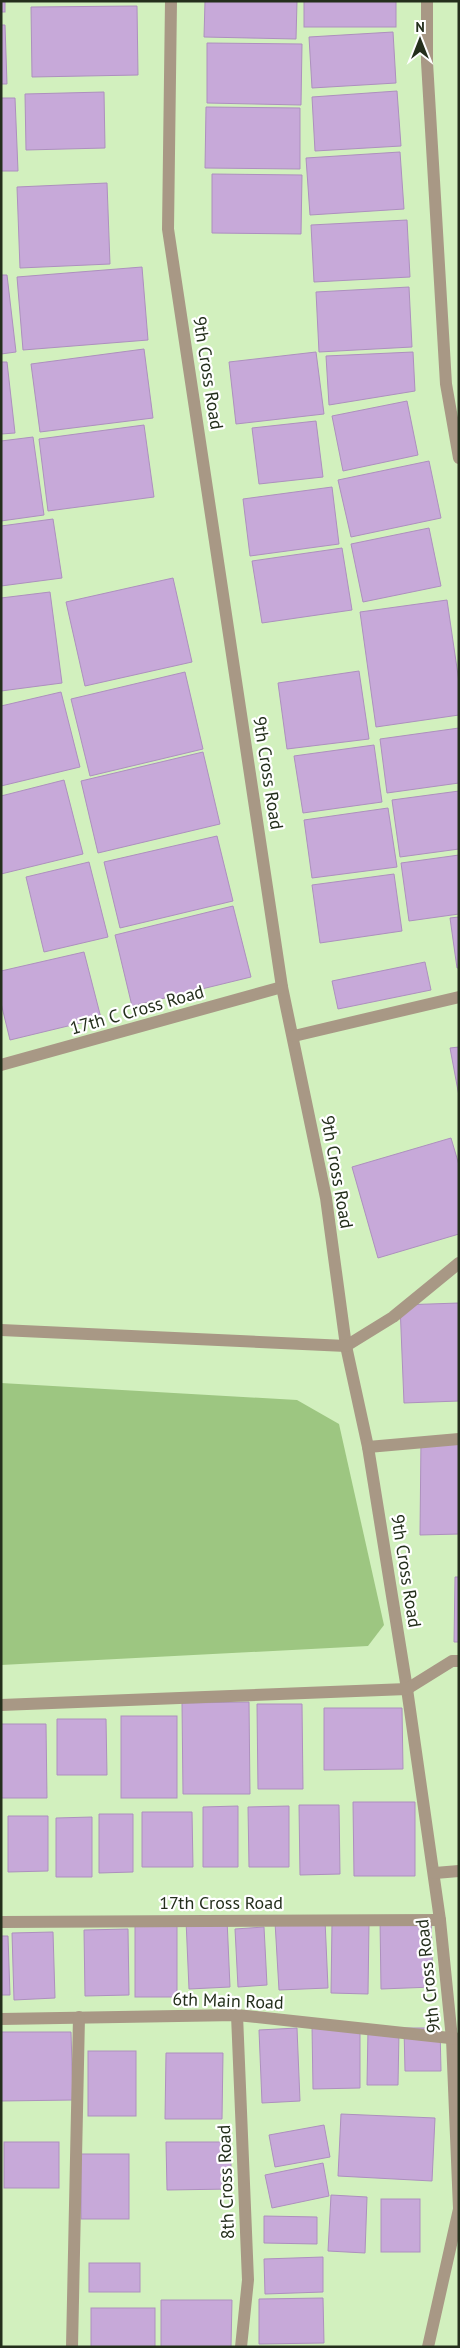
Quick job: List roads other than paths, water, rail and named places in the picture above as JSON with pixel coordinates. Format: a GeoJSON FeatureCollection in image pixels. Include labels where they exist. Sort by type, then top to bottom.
{"type":"FeatureCollection","features":[{"type":"Feature","properties":{"kind":"street","name":"9th Cross Road"},"geometry":{"type":"LineString","coordinates":[[170,1],[168,229],[282,987],[294,1036],[326,1198],[346,1346],[368,1447],[407,1689],[435,1873],[455,2039],[459,2209],[428,2347]]}},
{"type":"Feature","properties":{"kind":"street"},"geometry":{"type":"LineString","coordinates":[[427,1],[427,62],[446,384],[459,458]]}},
{"type":"Feature","properties":{"kind":"street","name":"17th C Cross Road"},"geometry":{"type":"LineString","coordinates":[[1,1066],[282,987]]}},
{"type":"Feature","properties":{"kind":"street"},"geometry":{"type":"LineString","coordinates":[[294,1036],[459,997]]}},
{"type":"Feature","properties":{"kind":"street"},"geometry":{"type":"LineString","coordinates":[[1,1330],[346,1346],[393,1317],[459,1264]]}},
{"type":"Feature","properties":{"kind":"street"},"geometry":{"type":"LineString","coordinates":[[368,1447],[459,1439]]}},
{"type":"Feature","properties":{"kind":"street"},"geometry":{"type":"LineString","coordinates":[[1,1705],[407,1689],[452,1661],[459,1661]]}},
{"type":"Feature","properties":{"kind":"street"},"geometry":{"type":"LineString","coordinates":[[435,1873],[459,1871]]}},
{"type":"Feature","properties":{"kind":"street","name":"17th Cross Road"},"geometry":{"type":"LineString","coordinates":[[1,1922],[440,1920]]}},
{"type":"Feature","properties":{"kind":"street","name":"6th Main Road"},"geometry":{"type":"LineString","coordinates":[[1,2019],[237,2015],[455,2039]]}},
{"type":"Feature","properties":{"kind":"street","name":"8th Cross Road"},"geometry":{"type":"LineString","coordinates":[[237,2015],[248,2280],[241,2347]]}},
{"type":"Feature","properties":{"kind":"street"},"geometry":{"type":"LineString","coordinates":[[72,2347],[79,2017]]}}]}
